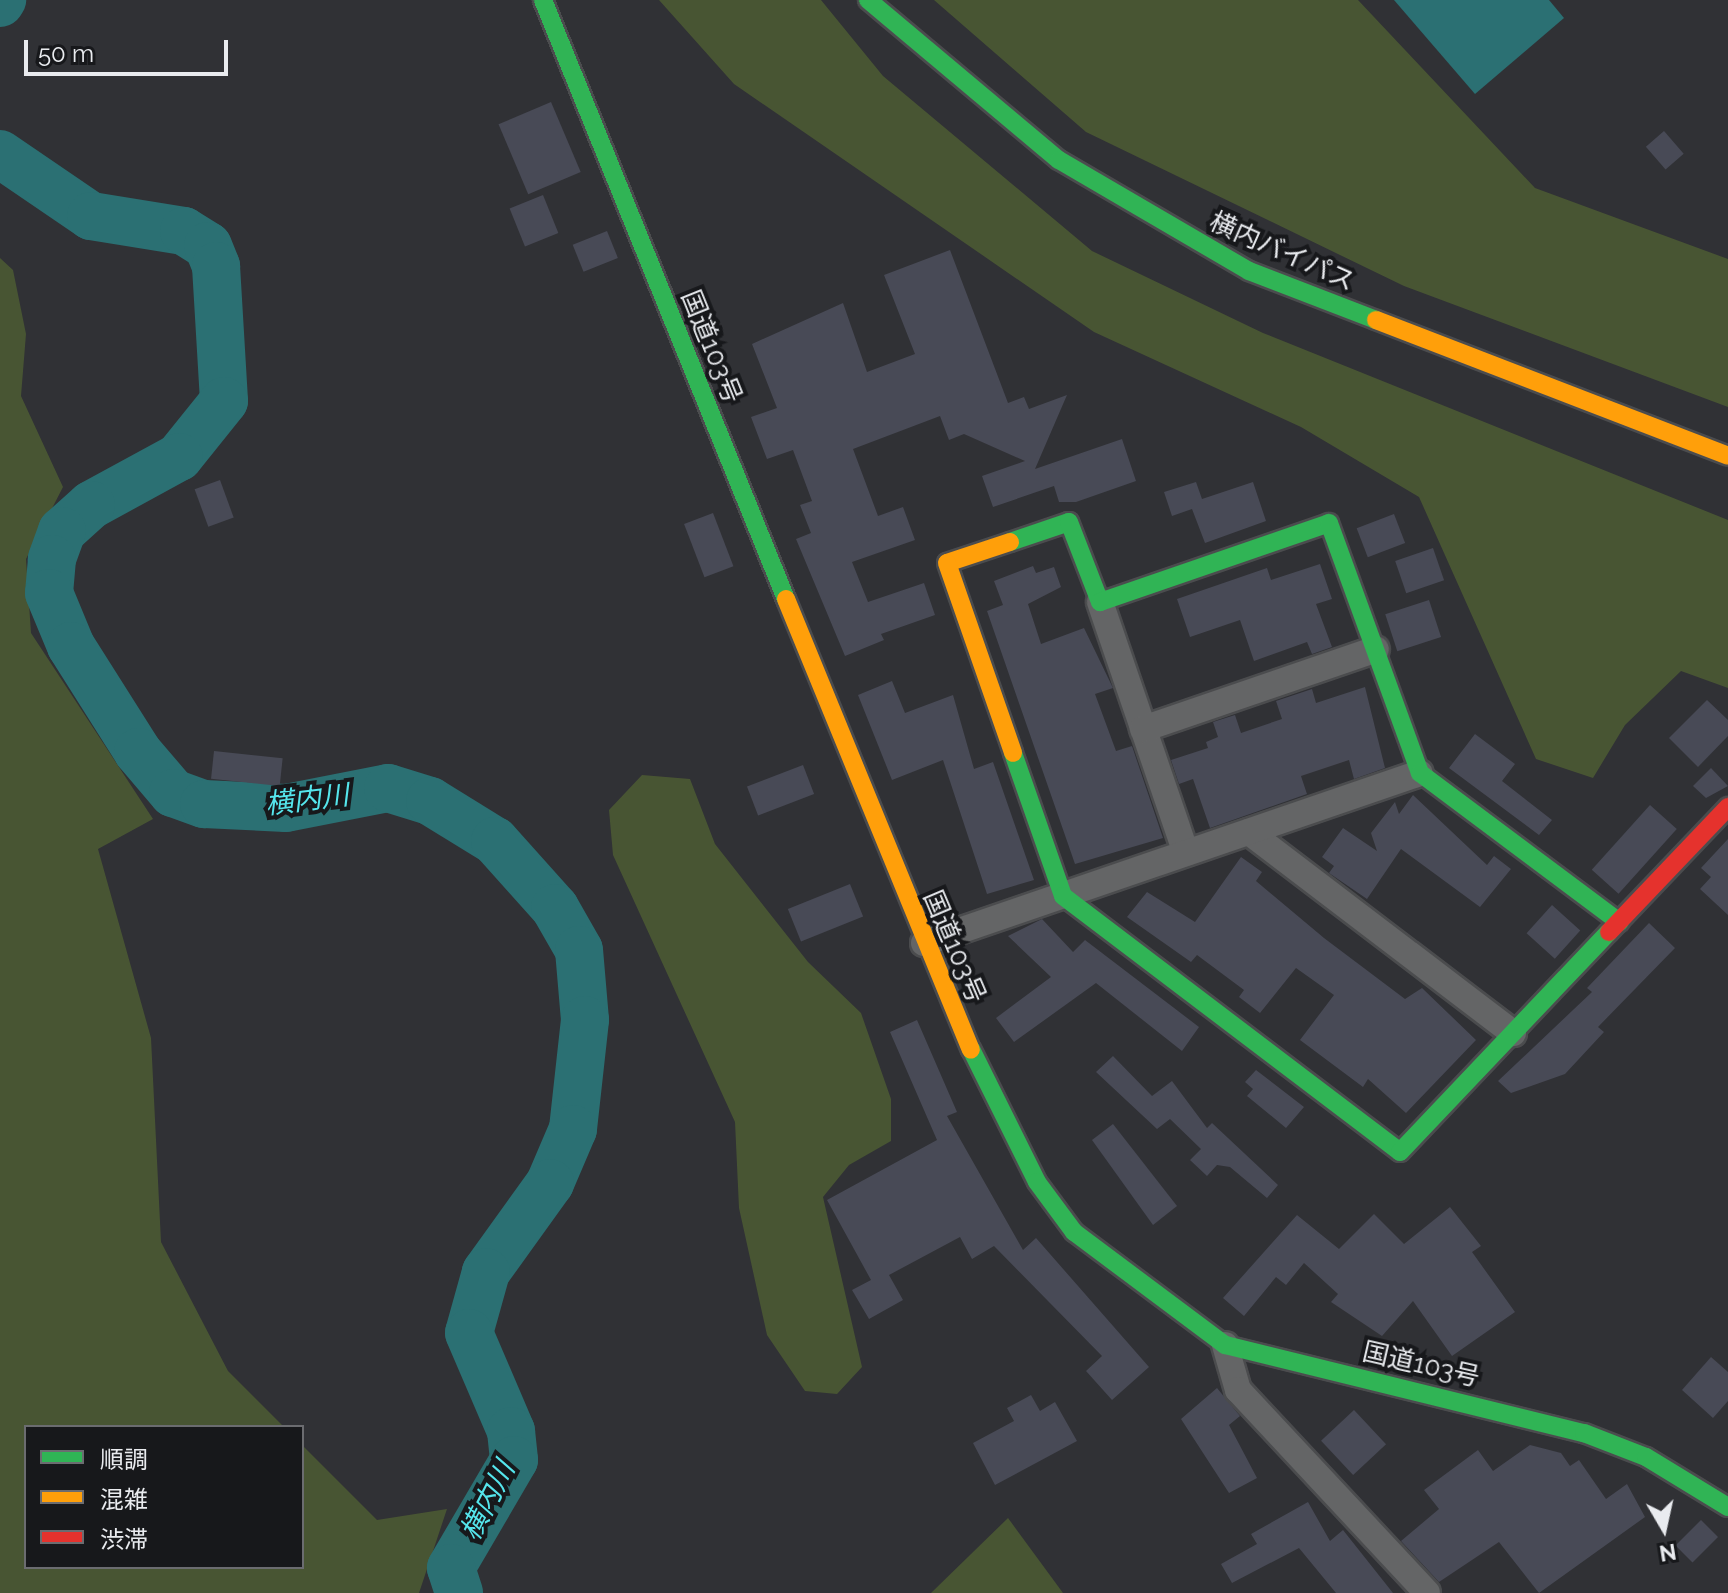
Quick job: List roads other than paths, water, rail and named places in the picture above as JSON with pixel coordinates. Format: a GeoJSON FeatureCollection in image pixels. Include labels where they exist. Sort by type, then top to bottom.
{"type":"FeatureCollection","features":[{"type":"Feature","properties":{"kind":"main road","name":"国道103号"},"geometry":{"type":"LineString","coordinates":[[543,0],[924,943],[987,1084],[1055,1207],[1129,1280],[1225,1345],[1584,1433],[1646,1457],[1728,1507]]}},
{"type":"Feature","properties":{"kind":"main road","name":"横内バイパス"},"geometry":{"type":"LineString","coordinates":[[868,0],[1059,160],[1249,271],[1728,456]]}},
{"type":"Feature","properties":{"kind":"main road"},"geometry":{"type":"LineString","coordinates":[[1619,922],[1420,773],[1329,523],[1100,602],[1069,522],[947,563],[1063,896],[1400,1152],[1619,922],[1728,807]]}},
{"type":"Feature","properties":{"kind":"street"},"geometry":{"type":"LineString","coordinates":[[1100,602],[1186,853]]}},
{"type":"Feature","properties":{"kind":"street"},"geometry":{"type":"LineString","coordinates":[[1143,729],[1376,649]]}},
{"type":"Feature","properties":{"kind":"street"},"geometry":{"type":"LineString","coordinates":[[924,943],[1420,773]]}},
{"type":"Feature","properties":{"kind":"street"},"geometry":{"type":"LineString","coordinates":[[1249,832],[1513,1033]]}},
{"type":"Feature","properties":{"kind":"street"},"geometry":{"type":"LineString","coordinates":[[1225,1345],[1238,1390],[1427,1593]]}},
{"type":"Feature","properties":{"kind":"water"},"geometry":{"type":"Polygon","coordinates":[[[1394,0],[1549,0],[1564,18],[1475,94],[1394,0]]]}},
{"type":"Feature","properties":{"kind":"waterway","name":"横内川"},"geometry":{"type":"LineString","coordinates":[[0,154],[91,216],[184,231],[208,246],[216,266],[224,401],[179,457],[91,505],[62,531],[52,559],[49,593],[71,646],[138,752],[173,793],[204,804],[286,808],[388,788],[430,801],[495,841],[555,908],[579,950],[585,1020],[573,1129],[550,1183],[486,1272],[469,1333],[511,1431],[514,1460],[451,1568],[459,1593]]}}]}
